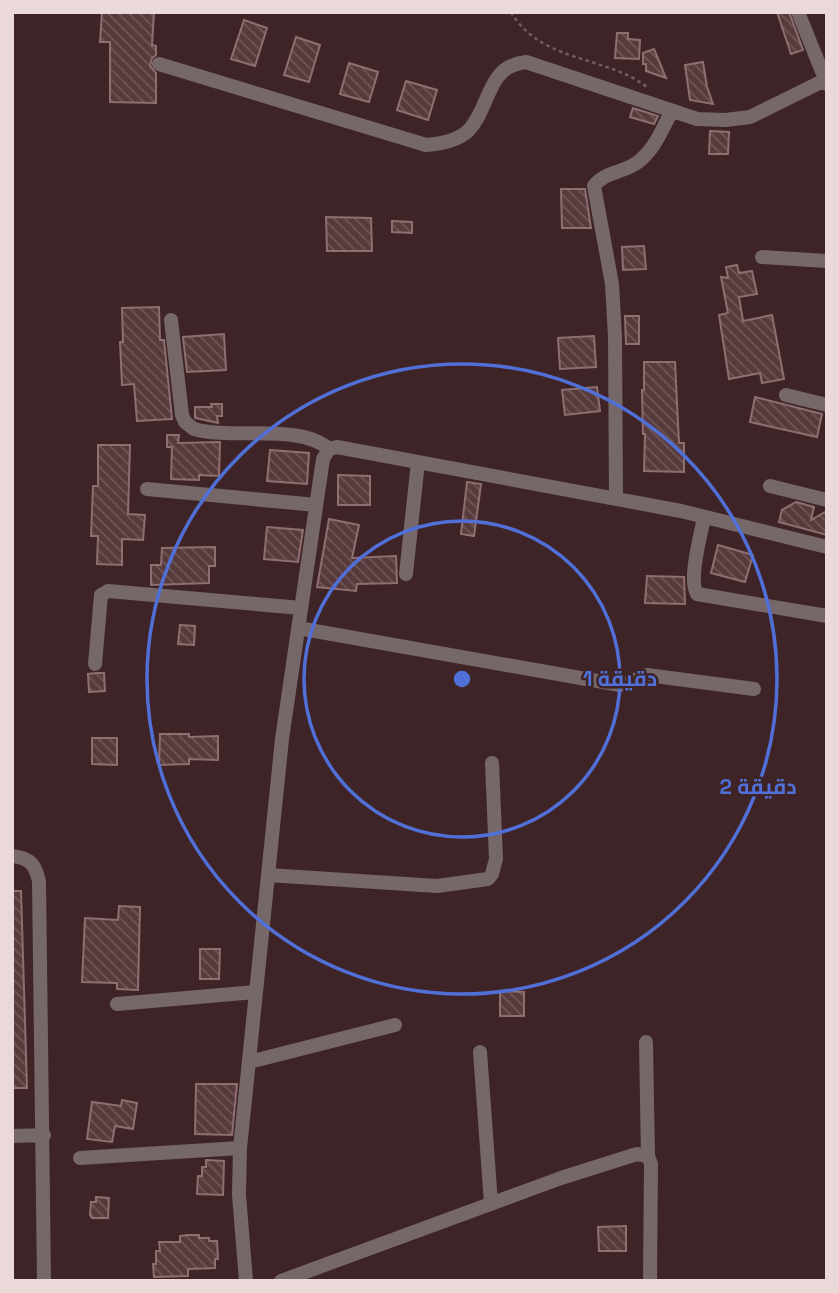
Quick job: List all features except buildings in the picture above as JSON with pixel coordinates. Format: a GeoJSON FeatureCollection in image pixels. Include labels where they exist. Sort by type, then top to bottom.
{"type":"FeatureCollection","features":[{"type":"Feature","properties":{"kind":"street"},"geometry":{"type":"LineString","coordinates":[[159,64],[426,145],[442,143],[466,133],[480,114],[491,87],[502,70],[514,63],[526,62],[697,119],[750,117],[826,82],[798,12]]}},
{"type":"Feature","properties":{"kind":"street"},"geometry":{"type":"LineString","coordinates":[[616,499],[612,284],[594,186],[602,177],[638,163],[654,146],[672,111]]}},
{"type":"Feature","properties":{"kind":"street"},"geometry":{"type":"LineString","coordinates":[[762,257],[827,261]]}},
{"type":"Feature","properties":{"kind":"street"},"geometry":{"type":"LineString","coordinates":[[171,320],[185,422],[194,429],[301,436],[320,441],[329,449]]}},
{"type":"Feature","properties":{"kind":"street"},"geometry":{"type":"LineString","coordinates":[[786,394],[827,405]]}},
{"type":"Feature","properties":{"kind":"street"},"geometry":{"type":"LineString","coordinates":[[246,1281],[239,1195],[240,1148],[282,739],[323,459],[329,449],[337,447],[616,499],[827,547]]}},
{"type":"Feature","properties":{"kind":"street"},"geometry":{"type":"LineString","coordinates":[[406,574],[418,462]]}},
{"type":"Feature","properties":{"kind":"street"},"geometry":{"type":"LineString","coordinates":[[770,486],[827,500]]}},
{"type":"Feature","properties":{"kind":"street"},"geometry":{"type":"LineString","coordinates":[[147,489],[316,505]]}},
{"type":"Feature","properties":{"kind":"street"},"geometry":{"type":"LineString","coordinates":[[704,517],[694,578],[696,594],[827,616]]}},
{"type":"Feature","properties":{"kind":"street"},"geometry":{"type":"LineString","coordinates":[[95,664],[101,595],[108,591],[301,608]]}},
{"type":"Feature","properties":{"kind":"street"},"geometry":{"type":"LineString","coordinates":[[298,628],[620,685],[628,685],[638,677],[647,675],[754,689]]}},
{"type":"Feature","properties":{"kind":"street"},"geometry":{"type":"LineString","coordinates":[[268,875],[437,886],[488,879],[496,859],[492,763]]}},
{"type":"Feature","properties":{"kind":"street"},"geometry":{"type":"LineString","coordinates":[[12,856],[27,858],[36,868],[39,881],[44,1281]]}},
{"type":"Feature","properties":{"kind":"street"},"geometry":{"type":"LineString","coordinates":[[117,1004],[256,992]]}},
{"type":"Feature","properties":{"kind":"street"},"geometry":{"type":"LineString","coordinates":[[249,1062],[395,1025]]}},
{"type":"Feature","properties":{"kind":"street"},"geometry":{"type":"LineString","coordinates":[[646,1042],[648,1156],[651,1164],[650,1281]]}},
{"type":"Feature","properties":{"kind":"street"},"geometry":{"type":"LineString","coordinates":[[480,1052],[492,1203]]}},
{"type":"Feature","properties":{"kind":"street"},"geometry":{"type":"LineString","coordinates":[[12,1136],[44,1135]]}},
{"type":"Feature","properties":{"kind":"street"},"geometry":{"type":"LineString","coordinates":[[80,1158],[240,1148]]}},
{"type":"Feature","properties":{"kind":"street"},"geometry":{"type":"LineString","coordinates":[[281,1281],[561,1178],[638,1154],[648,1156]]}},
{"type":"Feature","properties":{"kind":"path"},"geometry":{"type":"LineString","coordinates":[[512,12],[521,29],[553,49],[635,78],[651,90]]}}]}
